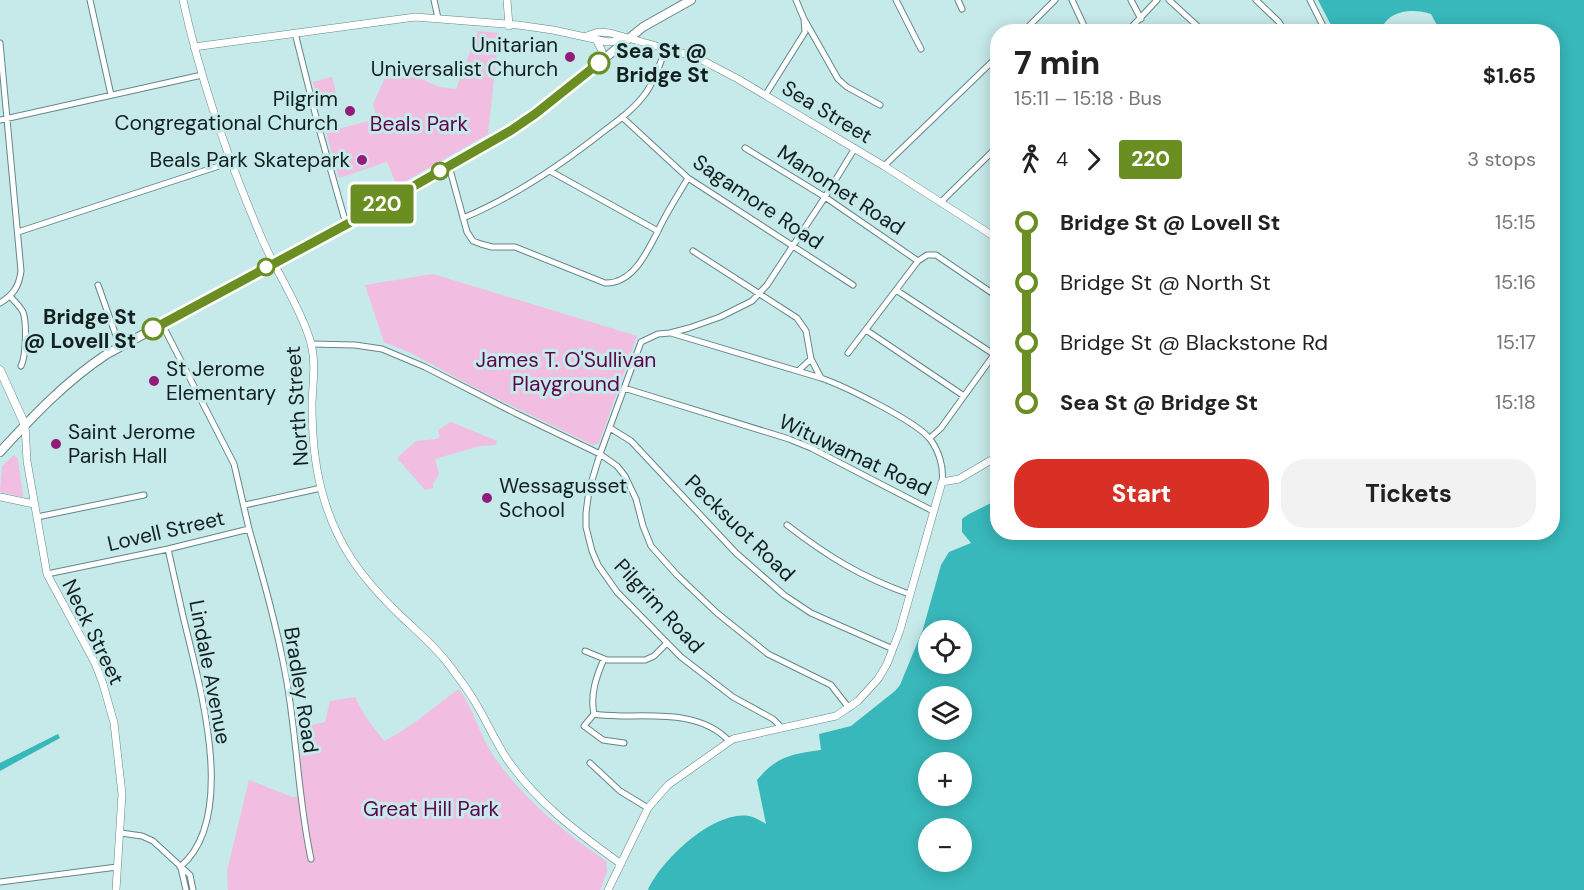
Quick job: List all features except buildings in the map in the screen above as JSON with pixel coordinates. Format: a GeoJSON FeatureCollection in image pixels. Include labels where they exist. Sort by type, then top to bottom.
{"type":"FeatureCollection","features":[{"type":"Feature","properties":{"kind":"main road"},"geometry":{"type":"LineString","coordinates":[[0,452],[73,378],[120,347],[346,224],[535,114],[643,27],[691,0]]}},
{"type":"Feature","properties":{"kind":"main road"},"geometry":{"type":"LineString","coordinates":[[0,370],[25,425]]}},
{"type":"Feature","properties":{"kind":"street"},"geometry":{"type":"LineString","coordinates":[[90,0],[111,95]]}},
{"type":"Feature","properties":{"kind":"street","name":"North Street"},"geometry":{"type":"LineString","coordinates":[[183,0],[202,75],[231,162],[273,263],[294,298],[312,344],[315,359],[312,431],[321,488],[340,544],[354,564],[444,659],[475,702],[502,750],[523,781],[557,816],[621,864]]}},
{"type":"Feature","properties":{"kind":"street"},"geometry":{"type":"LineString","coordinates":[[434,0],[438,18]]}},
{"type":"Feature","properties":{"kind":"street"},"geometry":{"type":"LineString","coordinates":[[507,0],[509,26]]}},
{"type":"Feature","properties":{"kind":"street"},"geometry":{"type":"LineString","coordinates":[[796,0],[804,19],[838,79],[847,87],[880,105]]}},
{"type":"Feature","properties":{"kind":"street"},"geometry":{"type":"LineString","coordinates":[[896,0],[921,49]]}},
{"type":"Feature","properties":{"kind":"street"},"geometry":{"type":"LineString","coordinates":[[958,0],[963,9]]}},
{"type":"Feature","properties":{"kind":"street"},"geometry":{"type":"LineString","coordinates":[[1031,24],[1055,0]]}},
{"type":"Feature","properties":{"kind":"street"},"geometry":{"type":"LineString","coordinates":[[1072,0],[1083,24]]}},
{"type":"Feature","properties":{"kind":"street"},"geometry":{"type":"LineString","coordinates":[[1131,0],[1141,19]]}},
{"type":"Feature","properties":{"kind":"street"},"geometry":{"type":"LineString","coordinates":[[1136,24],[1157,0]]}},
{"type":"Feature","properties":{"kind":"street"},"geometry":{"type":"LineString","coordinates":[[1169,0],[1195,24]]}},
{"type":"Feature","properties":{"kind":"street"},"geometry":{"type":"LineString","coordinates":[[1256,0],[1279,24]]}},
{"type":"Feature","properties":{"kind":"street"},"geometry":{"type":"LineString","coordinates":[[1310,0],[1322,24]]}},
{"type":"Feature","properties":{"kind":"street","name":"Sea Street"},"geometry":{"type":"LineString","coordinates":[[194,47],[392,20],[438,18],[546,28],[587,36],[597,41],[628,39]]}},
{"type":"Feature","properties":{"kind":"street"},"geometry":{"type":"LineString","coordinates":[[766,94],[802,38],[805,32],[804,19]]}},
{"type":"Feature","properties":{"kind":"street","name":"Sea Street"},"geometry":{"type":"LineString","coordinates":[[587,36],[604,32],[696,57],[766,94],[990,234]]}},
{"type":"Feature","properties":{"kind":"street"},"geometry":{"type":"LineString","coordinates":[[295,33],[346,224]]}},
{"type":"Feature","properties":{"kind":"street"},"geometry":{"type":"LineString","coordinates":[[597,41],[602,51],[599,63]]}},
{"type":"Feature","properties":{"kind":"street"},"geometry":{"type":"LineString","coordinates":[[0,43],[21,272],[19,284],[10,296],[0,303]]}},
{"type":"Feature","properties":{"kind":"street"},"geometry":{"type":"LineString","coordinates":[[463,218],[550,171],[622,117],[645,95],[666,48]]}},
{"type":"Feature","properties":{"kind":"street"},"geometry":{"type":"LineString","coordinates":[[884,166],[990,64]]}},
{"type":"Feature","properties":{"kind":"street"},"geometry":{"type":"LineString","coordinates":[[0,120],[202,75]]}},
{"type":"Feature","properties":{"kind":"street","name":"Sagamore Road"},"geometry":{"type":"LineString","coordinates":[[622,117],[688,178],[853,285]]}},
{"type":"Feature","properties":{"kind":"street","name":"Manomet Road"},"geometry":{"type":"LineString","coordinates":[[745,148],[825,198],[918,261]]}},
{"type":"Feature","properties":{"kind":"street"},"geometry":{"type":"LineString","coordinates":[[670,333],[736,310],[761,293],[825,198],[855,148]]}},
{"type":"Feature","properties":{"kind":"street"},"geometry":{"type":"LineString","coordinates":[[941,202],[990,154]]}},
{"type":"Feature","properties":{"kind":"street"},"geometry":{"type":"LineString","coordinates":[[18,232],[231,162]]}},
{"type":"Feature","properties":{"kind":"street"},"geometry":{"type":"LineString","coordinates":[[449,166],[467,232],[473,241],[492,247],[515,247],[604,283],[620,280],[637,267],[652,246],[657,231],[688,178]]}},
{"type":"Feature","properties":{"kind":"street"},"geometry":{"type":"LineString","coordinates":[[550,171],[657,231]]}},
{"type":"Feature","properties":{"kind":"street"},"geometry":{"type":"LineString","coordinates":[[693,251],[792,314],[802,324],[808,338],[811,359],[821,378]]}},
{"type":"Feature","properties":{"kind":"street"},"geometry":{"type":"LineString","coordinates":[[849,353],[918,261],[927,255],[936,255],[990,292]]}},
{"type":"Feature","properties":{"kind":"street"},"geometry":{"type":"LineString","coordinates":[[98,285],[120,347]]}},
{"type":"Feature","properties":{"kind":"street"},"geometry":{"type":"LineString","coordinates":[[896,290],[990,350]]}},
{"type":"Feature","properties":{"kind":"street"},"geometry":{"type":"LineString","coordinates":[[10,296],[22,309],[24,315],[24,353],[21,366]]}},
{"type":"Feature","properties":{"kind":"street","name":"Lovell Street"},"geometry":{"type":"LineString","coordinates":[[47,574],[168,549],[249,529],[234,464],[162,324]]}},
{"type":"Feature","properties":{"kind":"street"},"geometry":{"type":"LineString","coordinates":[[866,330],[964,396]]}},
{"type":"Feature","properties":{"kind":"street"},"geometry":{"type":"LineString","coordinates":[[608,890],[648,808],[668,785],[729,741],[745,735],[830,718],[849,708],[878,679],[893,649],[942,482],[942,465],[930,438],[893,413],[821,378],[670,333]]}},
{"type":"Feature","properties":{"kind":"street","name":"Pilgrim Road"},"geometry":{"type":"LineString","coordinates":[[670,333],[657,334],[641,342],[600,454],[589,490],[586,513],[586,527],[592,551],[598,565],[616,592],[667,643],[717,686],[751,709],[773,719],[782,728]]}},
{"type":"Feature","properties":{"kind":"street"},"geometry":{"type":"LineString","coordinates":[[312,344],[355,345],[382,349],[425,367],[600,454],[617,466],[625,476],[636,499],[651,546],[676,575],[717,613],[768,654],[831,685],[849,708]]}},
{"type":"Feature","properties":{"kind":"street"},"geometry":{"type":"LineString","coordinates":[[798,371],[811,359]]}},
{"type":"Feature","properties":{"kind":"street"},"geometry":{"type":"LineString","coordinates":[[930,438],[990,362]]}},
{"type":"Feature","properties":{"kind":"street","name":"Wituwamat Road"},"geometry":{"type":"LineString","coordinates":[[624,388],[789,439],[933,511]]}},
{"type":"Feature","properties":{"kind":"street","name":"Neck Street"},"geometry":{"type":"LineString","coordinates":[[25,425],[27,461],[47,574],[95,663],[109,704],[120,771],[121,833],[116,890]]}},
{"type":"Feature","properties":{"kind":"street","name":"Pecksuot Road"},"geometry":{"type":"LineString","coordinates":[[610,428],[631,441],[736,553],[784,595],[810,613],[893,649]]}},
{"type":"Feature","properties":{"kind":"street"},"geometry":{"type":"LineString","coordinates":[[942,482],[959,479],[990,461]]}},
{"type":"Feature","properties":{"kind":"street"},"geometry":{"type":"LineString","coordinates":[[245,505],[321,488]]}},
{"type":"Feature","properties":{"kind":"street"},"geometry":{"type":"LineString","coordinates":[[36,517],[144,495]]}},
{"type":"Feature","properties":{"kind":"street"},"geometry":{"type":"LineString","coordinates":[[0,497],[34,504]]}},
{"type":"Feature","properties":{"kind":"street"},"geometry":{"type":"LineString","coordinates":[[787,525],[852,570],[909,594]]}},
{"type":"Feature","properties":{"kind":"street","name":"Bradley Road"},"geometry":{"type":"LineString","coordinates":[[249,529],[271,610],[286,678],[300,800],[311,859]]}},
{"type":"Feature","properties":{"kind":"street","name":"Lindale Avenue"},"geometry":{"type":"LineString","coordinates":[[168,549],[198,671],[209,735],[211,765],[207,816],[201,837],[196,850],[180,867]]}},
{"type":"Feature","properties":{"kind":"street"},"geometry":{"type":"LineString","coordinates":[[585,651],[604,659],[648,659],[667,643]]}},
{"type":"Feature","properties":{"kind":"street"},"geometry":{"type":"LineString","coordinates":[[604,659],[593,689],[594,714],[584,726],[603,740],[624,743]]}},
{"type":"Feature","properties":{"kind":"street"},"geometry":{"type":"LineString","coordinates":[[594,714],[682,717],[702,724],[729,741]]}},
{"type":"Feature","properties":{"kind":"street"},"geometry":{"type":"LineString","coordinates":[[590,763],[620,790],[648,808]]}},
{"type":"Feature","properties":{"kind":"street"},"geometry":{"type":"LineString","coordinates":[[121,833],[148,838],[159,845],[190,875],[193,890]]}},
{"type":"Feature","properties":{"kind":"street"},"geometry":{"type":"LineString","coordinates":[[0,882],[117,867]]}},
{"type":"Feature","properties":{"kind":"street"},"geometry":{"type":"LineString","coordinates":[[180,867],[186,890]]}},
{"type":"Feature","properties":{"kind":"green space","name":"Beals Park"},"geometry":{"type":"Polygon","coordinates":[[[478,31],[499,33],[488,134],[397,186],[387,162],[339,178],[326,132],[377,119],[373,104],[391,65],[439,87],[456,89],[478,31]]]}},
{"type":"Feature","properties":{"kind":"green space"},"geometry":{"type":"Polygon","coordinates":[[[332,77],[336,93],[317,98],[313,82],[332,77]]]}},
{"type":"Feature","properties":{"kind":"green space","name":"James T. O'Sullivan Playground"},"geometry":{"type":"Polygon","coordinates":[[[433,274],[637,336],[599,443],[593,445],[479,390],[411,353],[384,342],[365,285],[433,274]]]}},
{"type":"Feature","properties":{"kind":"green space"},"geometry":{"type":"Polygon","coordinates":[[[451,422],[497,441],[496,445],[480,446],[435,459],[439,474],[433,488],[425,490],[397,458],[416,441],[437,439],[440,436],[438,430],[451,422]]]}},
{"type":"Feature","properties":{"kind":"green space"},"geometry":{"type":"Polygon","coordinates":[[[14,455],[18,459],[23,497],[0,492],[2,466],[14,455]]]}},
{"type":"Feature","properties":{"kind":"green space","name":"Great Hill Park"},"geometry":{"type":"Polygon","coordinates":[[[459,689],[490,750],[507,774],[532,802],[560,827],[606,861],[607,872],[600,890],[228,890],[227,871],[249,780],[292,797],[303,796],[299,728],[325,722],[330,701],[355,697],[365,716],[384,741],[459,689]]]}},
{"type":"Feature","properties":{"kind":"water"},"geometry":{"type":"Polygon","coordinates":[[[1318,0],[1584,0],[1584,890],[648,890],[664,865],[676,852],[705,829],[735,816],[749,816],[766,824],[757,780],[778,761],[802,753],[821,750],[819,734],[851,726],[895,691],[900,685],[918,641],[918,674],[972,674],[972,620],[926,620],[941,565],[949,552],[971,543],[962,532],[962,519],[990,504],[990,540],[1560,540],[1560,24],[1436,24],[1431,14],[1424,12],[1409,11],[1395,15],[1384,24],[1330,24],[1318,0]]]}},
{"type":"Feature","properties":{"kind":"water"},"geometry":{"type":"Polygon","coordinates":[[[58,734],[60,738],[0,771],[0,763],[58,734]]]}},
{"type":"Feature","properties":{"kind":"bus line","name":"220"},"geometry":{"type":"LineString","coordinates":[[153,329],[351,222],[510,131],[599,63]]}},
{"type":"Feature","properties":{"kind":"place","name":"Unitarian Universalist Church"},"geometry":{"type":"Point","coordinates":[570,57]}},
{"type":"Feature","properties":{"kind":"place","name":"Sea St @ Bridge St"},"geometry":{"type":"Point","coordinates":[599,63]}},
{"type":"Feature","properties":{"kind":"place","name":"Pilgrim Congregational Church"},"geometry":{"type":"Point","coordinates":[350,111]}},
{"type":"Feature","properties":{"kind":"place","name":"Beals Park Skatepark"},"geometry":{"type":"Point","coordinates":[362,160]}},
{"type":"Feature","properties":{"kind":"place","name":"Bridge St @ Lovell St"},"geometry":{"type":"Point","coordinates":[153,329]}},
{"type":"Feature","properties":{"kind":"place","name":"St Jerome Elementary"},"geometry":{"type":"Point","coordinates":[154,381]}},
{"type":"Feature","properties":{"kind":"place","name":"Saint Jerome Parish Hall"},"geometry":{"type":"Point","coordinates":[56,444]}},
{"type":"Feature","properties":{"kind":"place","name":"Wessagusset School"},"geometry":{"type":"Point","coordinates":[487,498]}}]}
